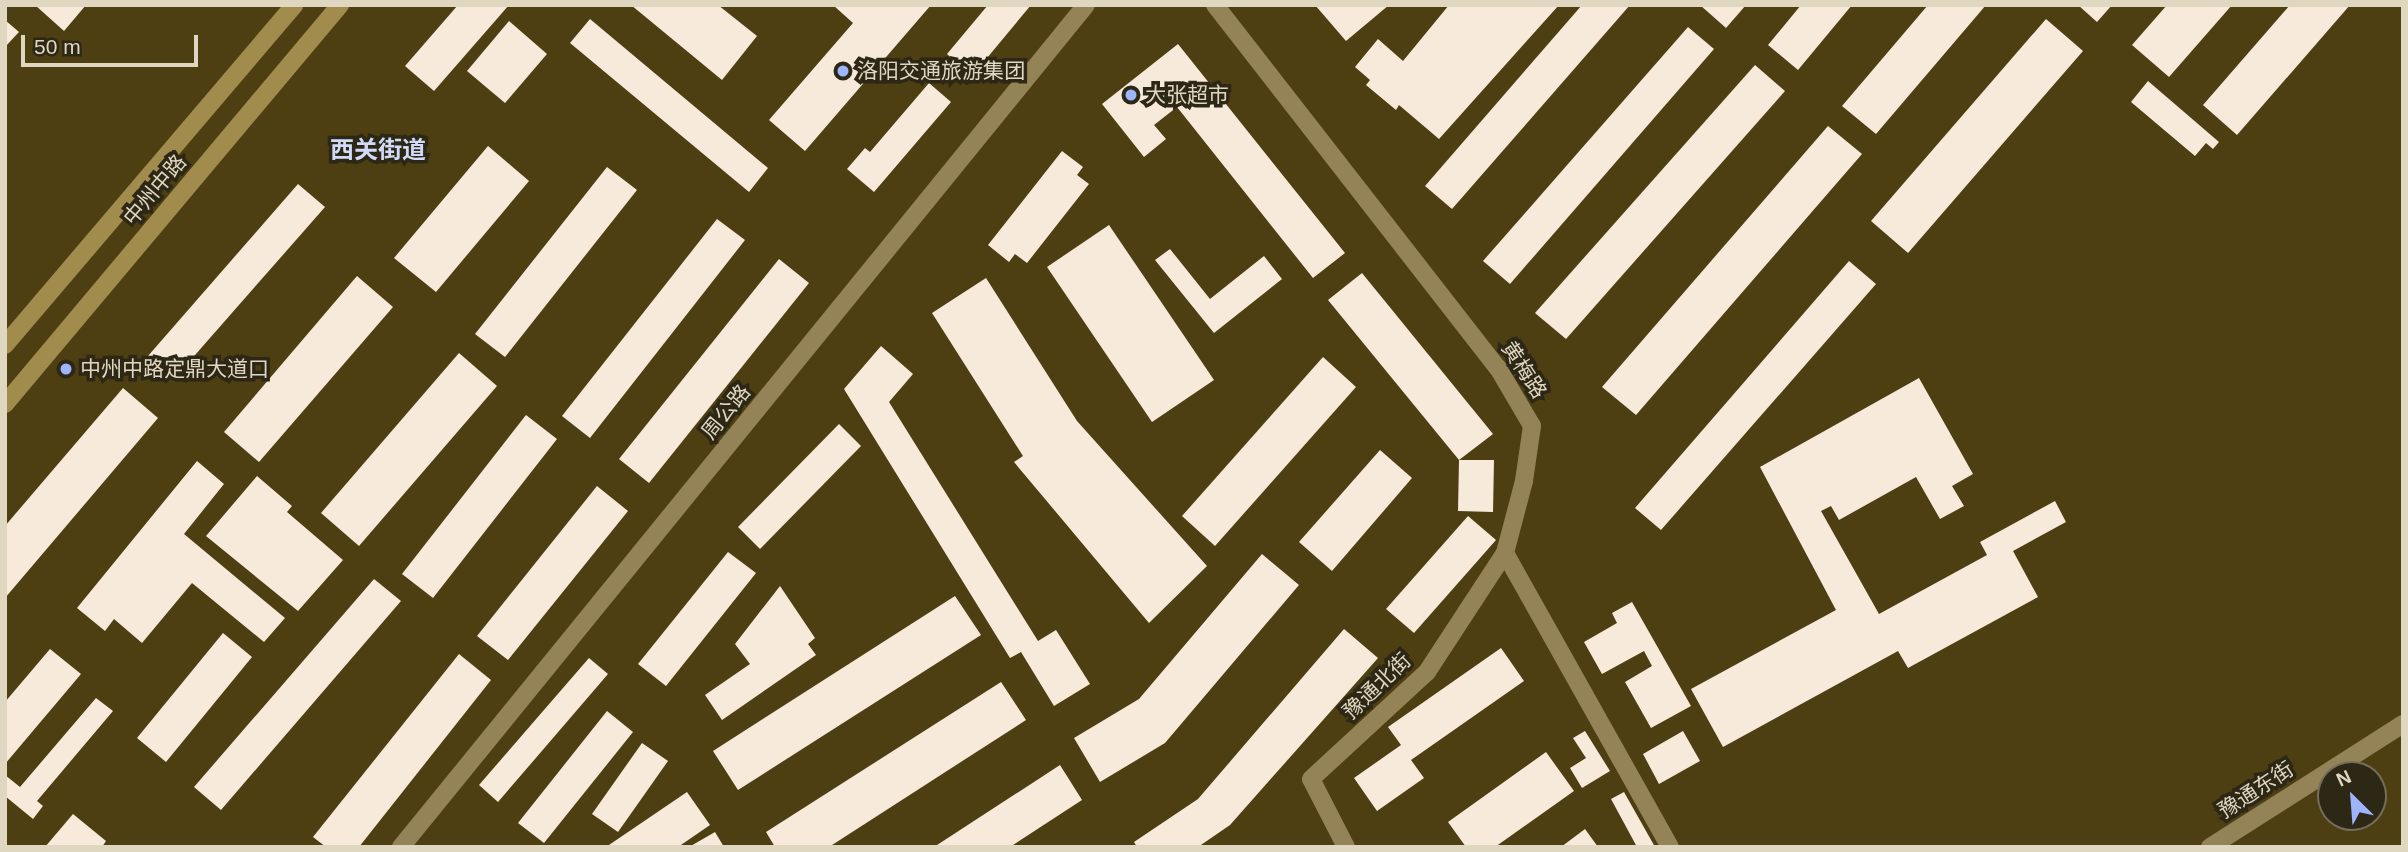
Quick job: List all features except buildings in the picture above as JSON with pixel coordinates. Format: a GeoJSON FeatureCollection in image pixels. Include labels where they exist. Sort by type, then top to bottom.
{"type":"FeatureCollection","features":[{"type":"Feature","properties":{"kind":"main road","name":"中州中路"},"geometry":{"type":"LineString","coordinates":[[5,345],[294,5]]}},
{"type":"Feature","properties":{"kind":"main road","name":"中州中路"},"geometry":{"type":"LineString","coordinates":[[5,404],[340,5]]}},
{"type":"Feature","properties":{"kind":"street","name":"周公路"},"geometry":{"type":"LineString","coordinates":[[401,847],[1086,5]]}},
{"type":"Feature","properties":{"kind":"street","name":"黄梅路"},"geometry":{"type":"LineString","coordinates":[[1215,5],[1498,368],[1532,426],[1524,481],[1505,554]]}},
{"type":"Feature","properties":{"kind":"street","name":"豫通北街"},"geometry":{"type":"LineString","coordinates":[[1346,847],[1311,779],[1427,672],[1505,554]]}},
{"type":"Feature","properties":{"kind":"street"},"geometry":{"type":"LineString","coordinates":[[1505,554],[1670,847]]}},
{"type":"Feature","properties":{"kind":"street","name":"豫通东街"},"geometry":{"type":"LineString","coordinates":[[2210,847],[2400,725]]}},
{"type":"Feature","properties":{"kind":"place","name":"洛阳交通旅游集团"},"geometry":{"type":"Point","coordinates":[843,71]}},
{"type":"Feature","properties":{"kind":"place","name":"大张超市"},"geometry":{"type":"Point","coordinates":[1131,95]}},
{"type":"Feature","properties":{"kind":"place","name":"中州中路定鼎大道口"},"geometry":{"type":"Point","coordinates":[66,369]}},
{"type":"Feature","properties":{"kind":"district","name":"西关街道"},"geometry":{"type":"Point","coordinates":[378,150]}}]}
